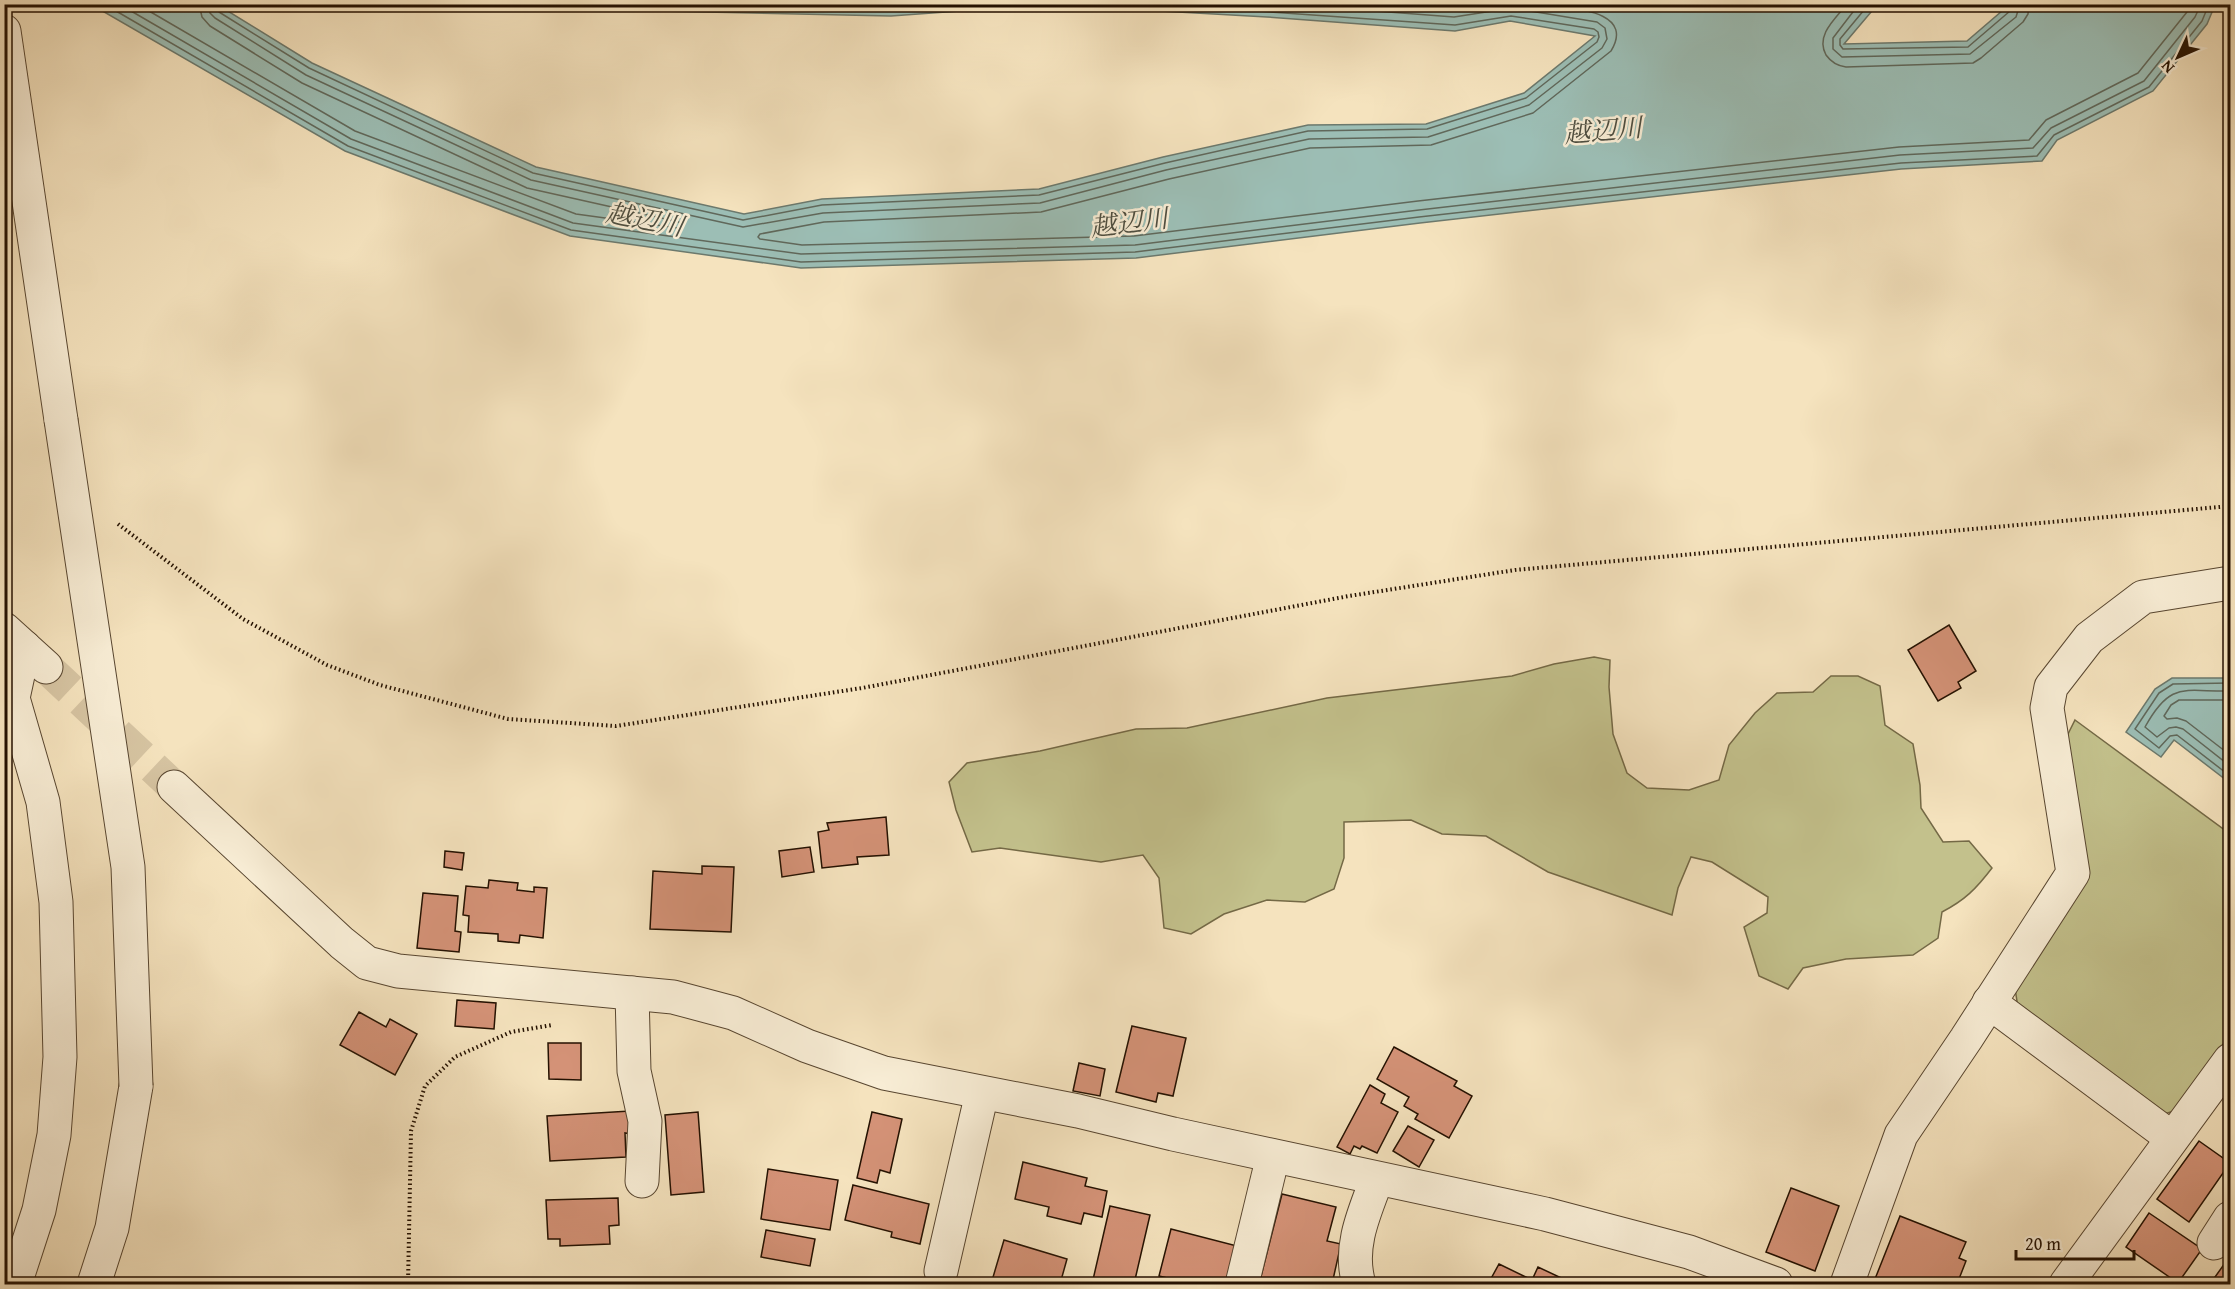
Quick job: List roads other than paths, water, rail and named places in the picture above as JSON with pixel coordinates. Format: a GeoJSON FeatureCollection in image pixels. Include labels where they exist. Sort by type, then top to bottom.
{"type":"FeatureCollection","features":[{"type":"Feature","properties":{"kind":"street"},"geometry":{"type":"LineString","coordinates":[[4,31],[128,867],[136,1086],[112,1228],[94,1284]]}},
{"type":"Feature","properties":{"kind":"street"},"geometry":{"type":"LineString","coordinates":[[1847,1284],[1901,1135],[2073,873],[2047,708],[2051,687],[2090,638],[2143,597],[2230,583]]}},
{"type":"Feature","properties":{"kind":"street"},"geometry":{"type":"LineString","coordinates":[[15,1284],[39,1210],[54,1135],[60,1057],[56,903],[43,802],[13,698],[25,647]]}},
{"type":"Feature","properties":{"kind":"street"},"geometry":{"type":"LineString","coordinates":[[174,787],[342,943],[367,963],[398,970],[673,997],[733,1013],[807,1046],[884,1073],[1078,1111],[1377,1179],[1545,1214],[1689,1252],[1776,1284]]}},
{"type":"Feature","properties":{"kind":"street"},"geometry":{"type":"LineString","coordinates":[[632,993],[634,1071],[645,1121],[642,1181]]}},
{"type":"Feature","properties":{"kind":"street"},"geometry":{"type":"LineString","coordinates":[[1989,1002],[2172,1138]]}},
{"type":"Feature","properties":{"kind":"street"},"geometry":{"type":"LineString","coordinates":[[2066,1284],[2230,1060]]}},
{"type":"Feature","properties":{"kind":"street"},"geometry":{"type":"LineString","coordinates":[[941,1271],[982,1093]]}},
{"type":"Feature","properties":{"kind":"street"},"geometry":{"type":"LineString","coordinates":[[1243,1280],[1273,1156]]}},
{"type":"Feature","properties":{"kind":"street"},"geometry":{"type":"LineString","coordinates":[[1359,1284],[1354,1270],[1357,1236],[1377,1179]]}},
{"type":"Feature","properties":{"kind":"water","name":"越辺川"},"geometry":{"type":"Polygon","coordinates":[[[92,5],[218,5],[312,63],[536,167],[744,214],[822,199],[1039,189],[1163,157],[1308,125],[1426,124],[1524,93],[1595,36],[1510,21],[1455,31],[1267,17],[1053,5],[1877,5],[1844,44],[1967,41],[2009,5],[2215,5],[2207,24],[2153,91],[2057,140],[2042,161],[1901,169],[1420,223],[1136,258],[801,268],[570,236],[345,151],[92,5]]]}},
{"type":"Feature","properties":{"kind":"water"},"geometry":{"type":"Polygon","coordinates":[[[601,5],[1044,5],[891,16],[611,10],[601,5]]]}},
{"type":"Feature","properties":{"kind":"water"},"geometry":{"type":"Polygon","coordinates":[[[2172,678],[2230,678],[2230,783],[2174,740],[2161,757],[2126,732],[2155,689],[2172,678]]]}},
{"type":"Feature","properties":{"kind":"tunnel"},"geometry":{"type":"LineString","coordinates":[[46,667],[174,787]]}}]}
